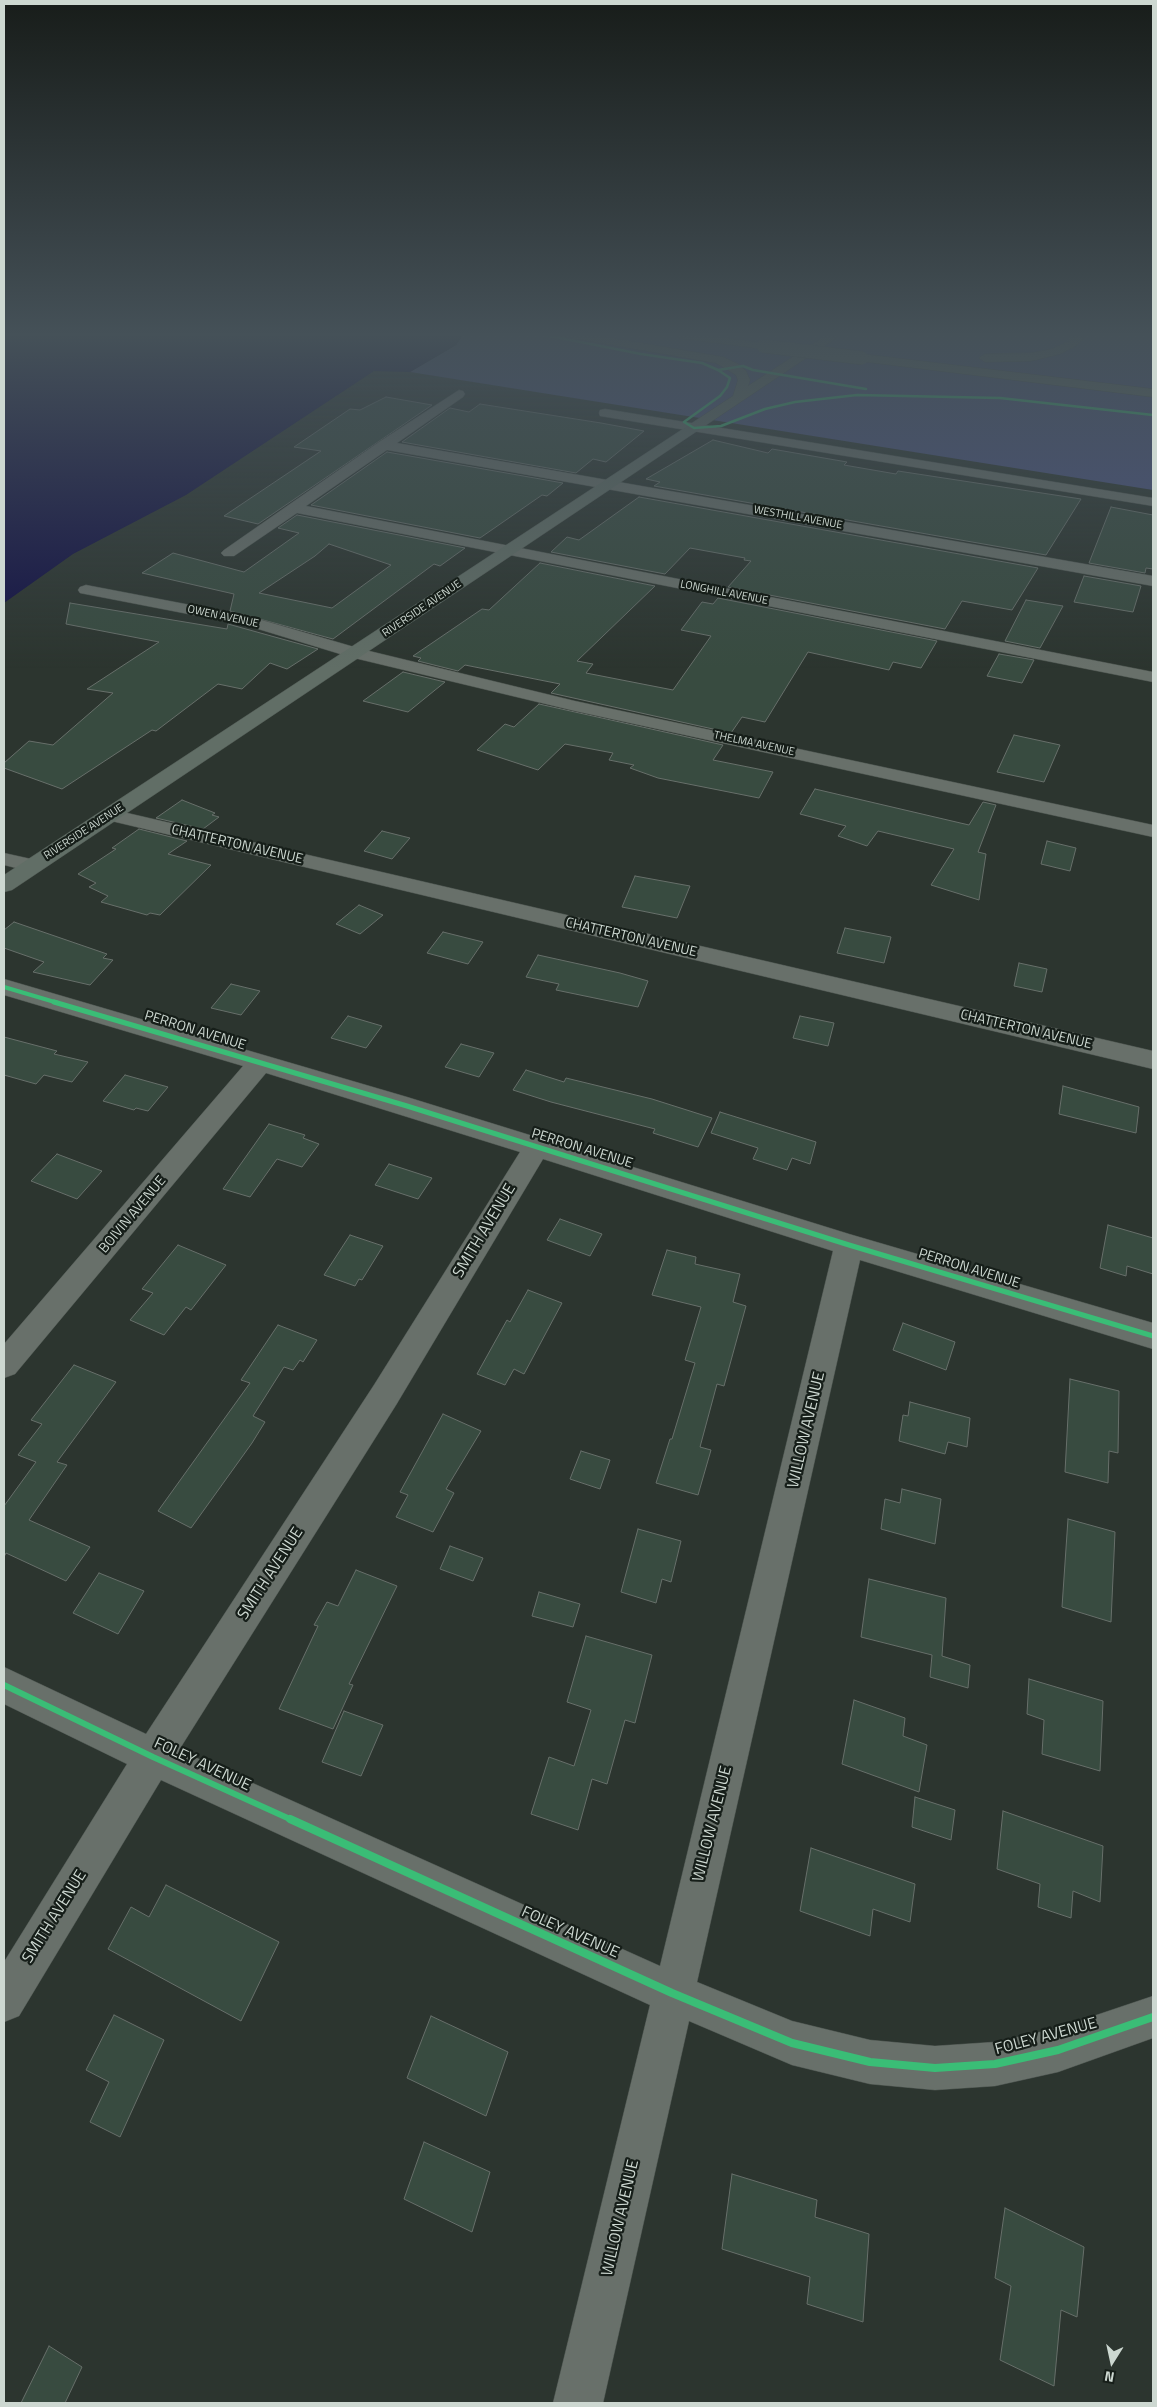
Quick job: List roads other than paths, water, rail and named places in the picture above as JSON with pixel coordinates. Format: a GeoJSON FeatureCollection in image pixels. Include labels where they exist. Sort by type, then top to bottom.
{"type":"FeatureCollection","features":[{"type":"Feature","properties":{"kind":"main road","name":"RIVERSIDE AVENUE"},"geometry":{"type":"LineString","coordinates":[[4,885],[669,444]]}},
{"type":"Feature","properties":{"kind":"street"},"geometry":{"type":"LineString","coordinates":[[795,444],[1153,502]]}},
{"type":"Feature","properties":{"kind":"street","name":"WESTHILL AVENUE"},"geometry":{"type":"LineString","coordinates":[[384,445],[1153,581]]}},
{"type":"Feature","properties":{"kind":"street"},"geometry":{"type":"LineString","coordinates":[[229,553],[384,445]]}},
{"type":"Feature","properties":{"kind":"street","name":"LONGHILL AVENUE"},"geometry":{"type":"LineString","coordinates":[[294,508],[1153,677]]}},
{"type":"Feature","properties":{"kind":"street","name":"OWEN AVENUE"},"geometry":{"type":"LineString","coordinates":[[86,590],[248,621],[356,653]]}},
{"type":"Feature","properties":{"kind":"street","name":"THELMA AVENUE"},"geometry":{"type":"LineString","coordinates":[[356,653],[575,706],[1153,831]]}},
{"type":"Feature","properties":{"kind":"street","name":"CHATTERTON AVENUE"},"geometry":{"type":"LineString","coordinates":[[110,815],[1153,1060]]}},
{"type":"Feature","properties":{"kind":"street"},"geometry":{"type":"LineString","coordinates":[[4,859],[32,866]]}},
{"type":"Feature","properties":{"kind":"street","name":"PERRON AVENUE"},"geometry":{"type":"LineString","coordinates":[[4,987],[261,1062],[850,1245],[1153,1336]]}},
{"type":"Feature","properties":{"kind":"street","name":"BOIVIN AVENUE"},"geometry":{"type":"LineString","coordinates":[[4,1366],[261,1062]]}},
{"type":"Feature","properties":{"kind":"street","name":"SMITH AVENUE"},"geometry":{"type":"LineString","coordinates":[[4,2001],[153,1757],[385,1395],[536,1147]]}},
{"type":"Feature","properties":{"kind":"street","name":"WILLOW AVENUE"},"geometry":{"type":"LineString","coordinates":[[578,2403],[672,1994],[772,1582],[850,1245]]}},
{"type":"Feature","properties":{"kind":"street","name":"FOLEY AVENUE"},"geometry":{"type":"LineString","coordinates":[[4,1685],[153,1757],[672,1994],[792,2043],[870,2062],[935,2068],[995,2064],[1049,2052],[1153,2017]]}}]}
